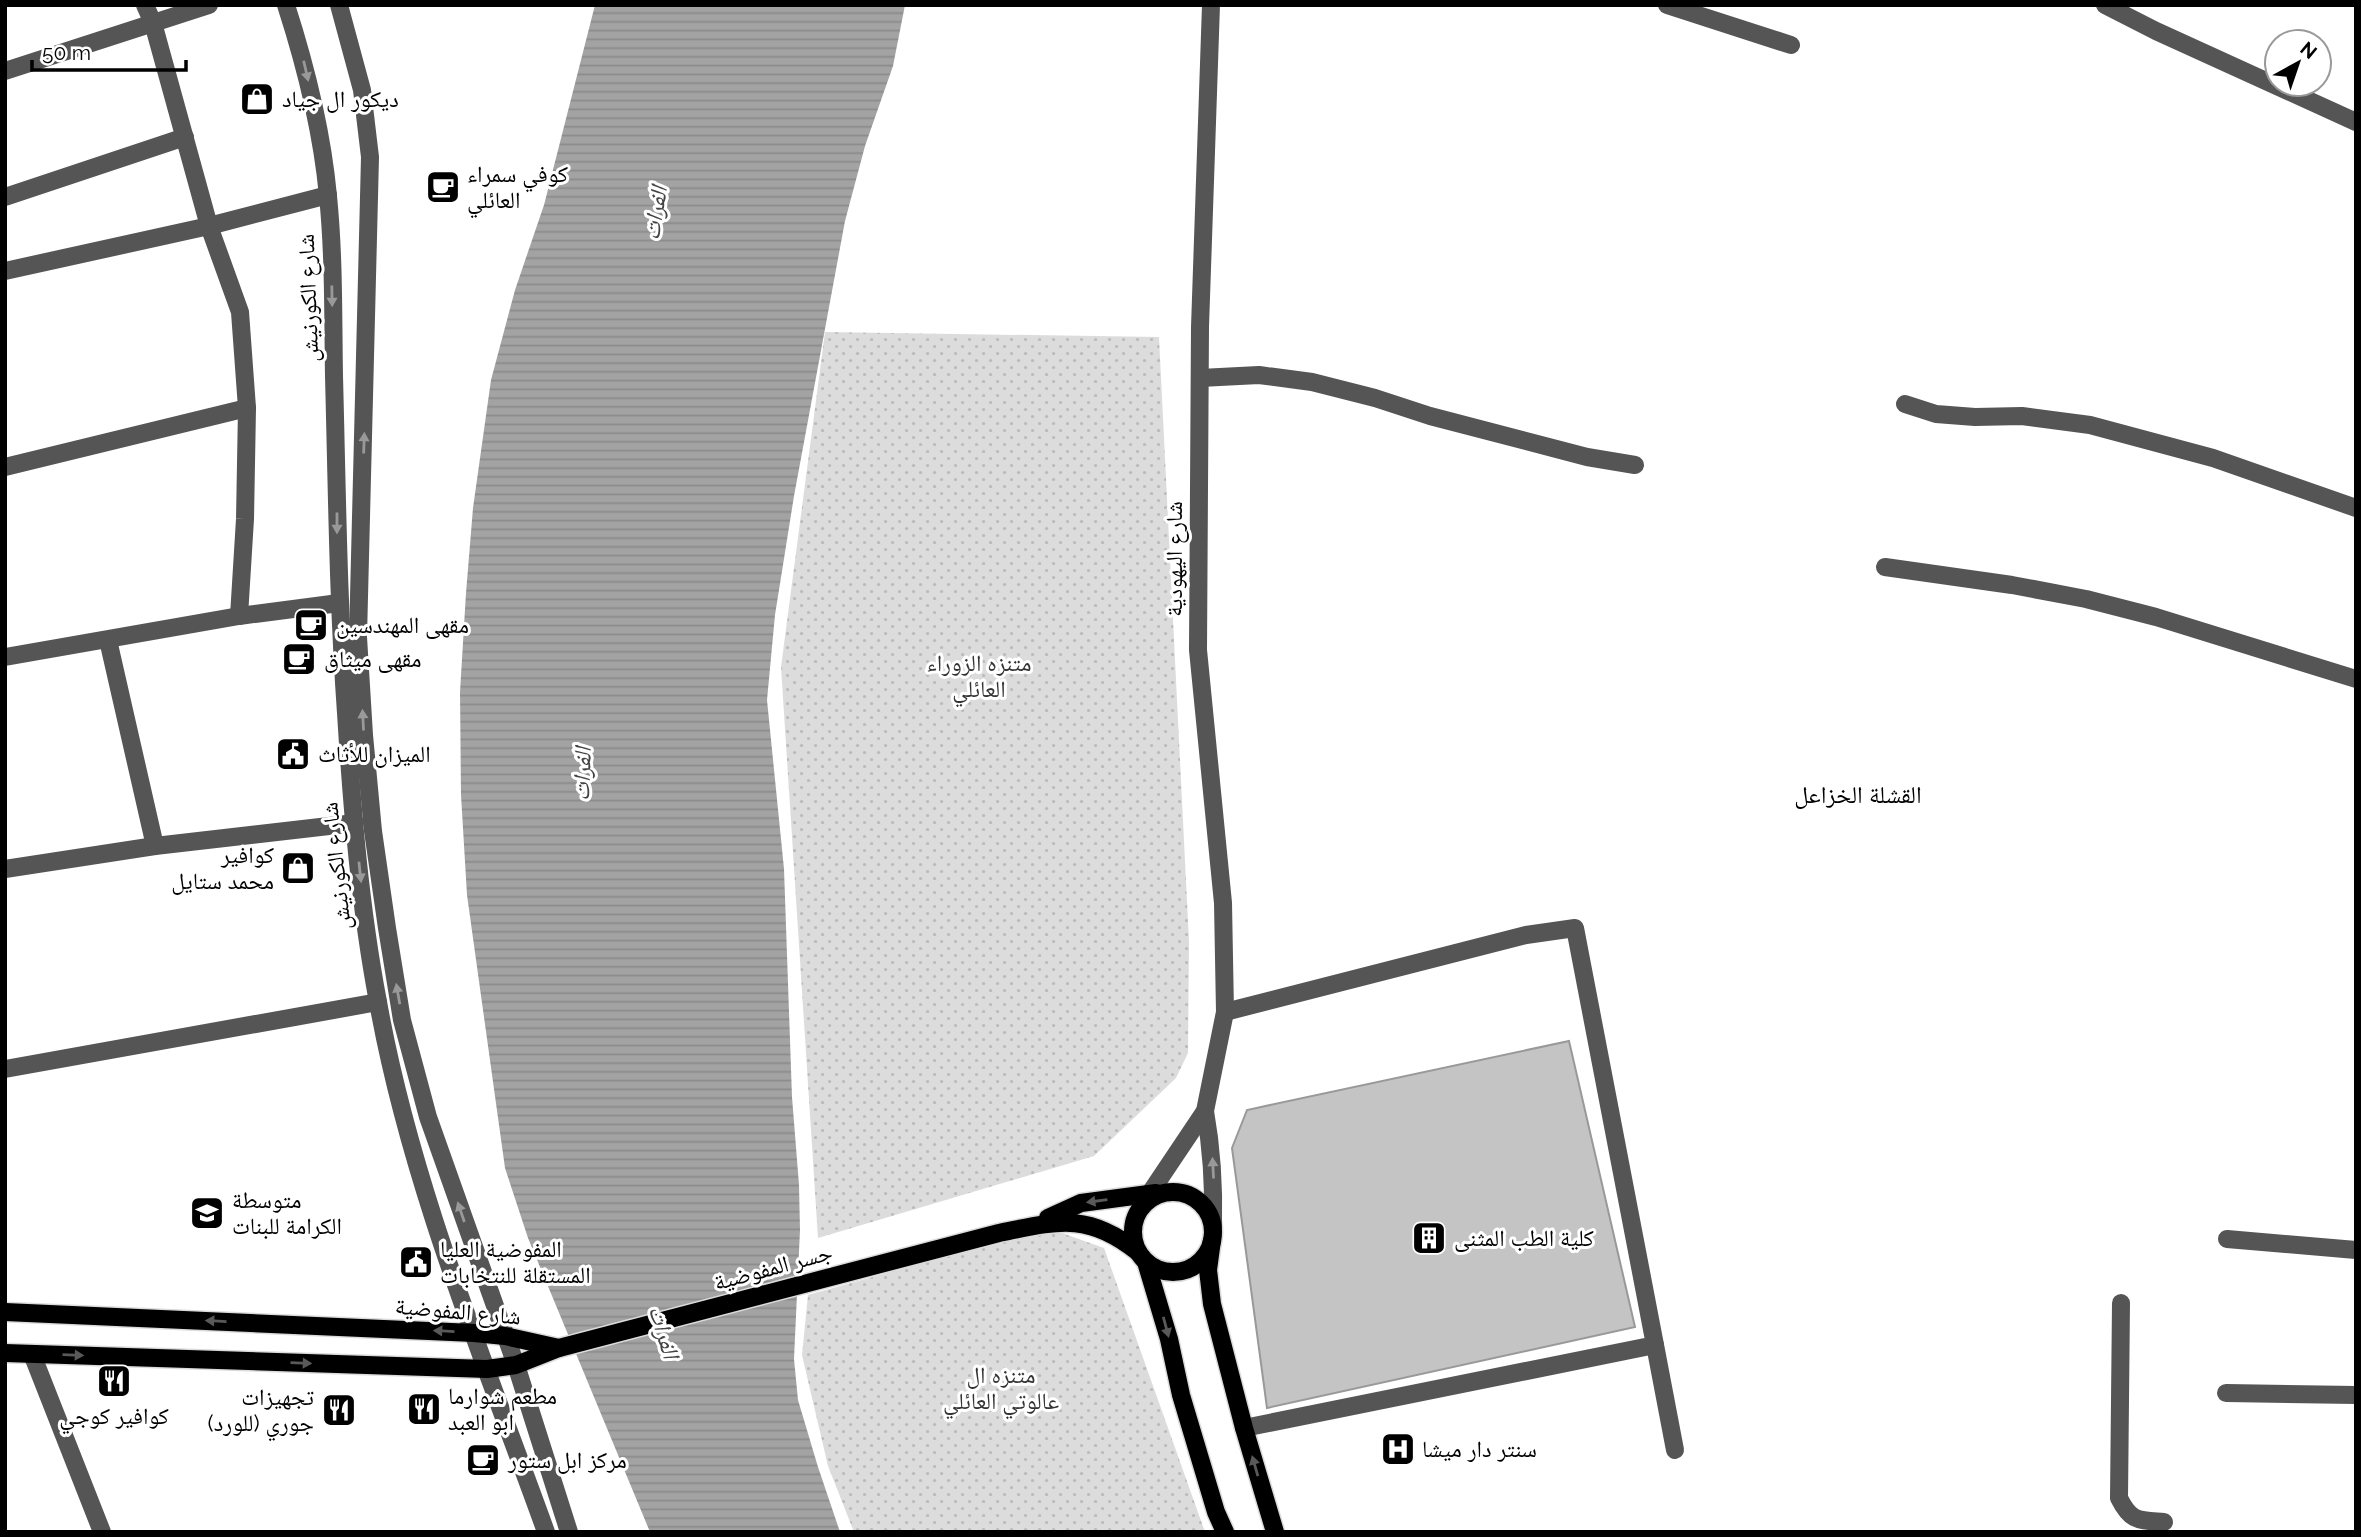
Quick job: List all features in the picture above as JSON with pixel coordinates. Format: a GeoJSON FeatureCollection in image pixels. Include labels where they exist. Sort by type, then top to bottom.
{"type":"FeatureCollection","features":[{"type":"Feature","properties":{"kind":"main road"},"geometry":{"type":"LineString","coordinates":[[1029,1227],[1081,1203],[1152,1197],[1178,1191],[1201,1203],[1209,1214],[1212,1233],[1208,1270],[1211,1296],[1244,1428],[1275,1532]]}},
{"type":"Feature","properties":{"kind":"main road"},"geometry":{"type":"LineString","coordinates":[[1152,1197],[1135,1216],[1133,1241],[1160,1304],[1181,1395],[1216,1512],[1225,1532]]}},
{"type":"Feature","properties":{"kind":"main road"},"geometry":{"type":"LineString","coordinates":[[1029,1227],[1065,1221],[1105,1230],[1158,1269],[1172,1272],[1198,1264],[1207,1253],[1212,1233]]}},
{"type":"Feature","properties":{"kind":"main road","name":"جسر المفوضية"},"geometry":{"type":"LineString","coordinates":[[559,1348],[1029,1227]]}},
{"type":"Feature","properties":{"kind":"main road","name":"شارع المفوضية"},"geometry":{"type":"LineString","coordinates":[[7,1308],[474,1333],[505,1336],[559,1348]]}},
{"type":"Feature","properties":{"kind":"main road","name":"شارع المفوضية"},"geometry":{"type":"LineString","coordinates":[[5,1353],[487,1369],[516,1365],[559,1348]]}},
{"type":"Feature","properties":{"kind":"street"},"geometry":{"type":"LineString","coordinates":[[145,5],[153,23],[209,226],[240,312],[247,408],[245,519],[239,616]]}},
{"type":"Feature","properties":{"kind":"street"},"geometry":{"type":"LineString","coordinates":[[5,71],[209,5]]}},
{"type":"Feature","properties":{"kind":"street","name":"شارع الكورنيش"},"geometry":{"type":"LineString","coordinates":[[286,5],[301,52],[318,123],[328,195],[339,603],[345,713],[355,823],[378,1002],[410,1136],[451,1268],[545,1532]]}},
{"type":"Feature","properties":{"kind":"street","name":"شارع الكورنيش"},"geometry":{"type":"LineString","coordinates":[[339,5],[362,90],[370,157],[358,637],[370,804],[387,928],[402,1020],[422,1096],[516,1365],[569,1532]]}},
{"type":"Feature","properties":{"kind":"street","name":"شارع اليهودية"},"geometry":{"type":"LineString","coordinates":[[1205,1111],[1225,1012],[1223,903],[1198,650],[1200,378],[1211,5]]}},
{"type":"Feature","properties":{"kind":"street"},"geometry":{"type":"LineString","coordinates":[[1667,5],[1791,46]]}},
{"type":"Feature","properties":{"kind":"street"},"geometry":{"type":"LineString","coordinates":[[2105,5],[2356,122]]}},
{"type":"Feature","properties":{"kind":"street"},"geometry":{"type":"LineString","coordinates":[[5,197],[185,137]]}},
{"type":"Feature","properties":{"kind":"street"},"geometry":{"type":"LineString","coordinates":[[5,271],[209,226],[328,195]]}},
{"type":"Feature","properties":{"kind":"street"},"geometry":{"type":"LineString","coordinates":[[1200,378],[1259,375],[1312,382],[1587,457],[1635,465]]}},
{"type":"Feature","properties":{"kind":"street"},"geometry":{"type":"LineString","coordinates":[[1905,404],[1936,414],[2022,416],[2090,425],[2213,458],[2356,508]]}},
{"type":"Feature","properties":{"kind":"street"},"geometry":{"type":"LineString","coordinates":[[5,467],[247,408]]}},
{"type":"Feature","properties":{"kind":"street"},"geometry":{"type":"LineString","coordinates":[[335,418],[365,417]]}},
{"type":"Feature","properties":{"kind":"street"},"geometry":{"type":"LineString","coordinates":[[1885,567],[2012,585],[2086,599],[2155,617],[2356,679]]}},
{"type":"Feature","properties":{"kind":"street"},"geometry":{"type":"LineString","coordinates":[[5,657],[239,616],[339,603]]}},
{"type":"Feature","properties":{"kind":"street"},"geometry":{"type":"LineString","coordinates":[[108,640],[155,846]]}},
{"type":"Feature","properties":{"kind":"street"},"geometry":{"type":"LineString","coordinates":[[6,867],[155,846],[355,823]]}},
{"type":"Feature","properties":{"kind":"street"},"geometry":{"type":"LineString","coordinates":[[1225,1012],[1526,935],[1575,928],[1675,1450]]}},
{"type":"Feature","properties":{"kind":"street"},"geometry":{"type":"LineString","coordinates":[[5,1069],[378,1002]]}},
{"type":"Feature","properties":{"kind":"street"},"geometry":{"type":"LineString","coordinates":[[1152,1197],[1205,1111]]}},
{"type":"Feature","properties":{"kind":"street"},"geometry":{"type":"LineString","coordinates":[[1205,1111],[1212,1149],[1212,1233]]}},
{"type":"Feature","properties":{"kind":"street"},"geometry":{"type":"LineString","coordinates":[[2227,1239],[2356,1250]]}},
{"type":"Feature","properties":{"kind":"street"},"geometry":{"type":"LineString","coordinates":[[2121,1303],[2119,1498],[2127,1514],[2142,1521],[2164,1522]]}},
{"type":"Feature","properties":{"kind":"street"},"geometry":{"type":"LineString","coordinates":[[1244,1428],[1656,1345]]}},
{"type":"Feature","properties":{"kind":"street"},"geometry":{"type":"LineString","coordinates":[[32,1354],[102,1532]]}},
{"type":"Feature","properties":{"kind":"street"},"geometry":{"type":"LineString","coordinates":[[2226,1393],[2356,1395]]}},
{"type":"Feature","properties":{"kind":"green space","name":"متنزه الزوراء العائلي"},"geometry":{"type":"Polygon","coordinates":[[[825,332],[1159,337],[1189,942],[1188,1053],[1176,1078],[1094,1156],[818,1238],[781,667],[825,332]]]}},
{"type":"Feature","properties":{"kind":"green space","name":"متنزه ال عالوتي العائلي"},"geometry":{"type":"Polygon","coordinates":[[[1048,1228],[1104,1248],[1205,1532],[854,1532],[828,1466],[802,1355],[808,1295],[1048,1228]]]}},
{"type":"Feature","properties":{"kind":"water","name":"الفرات"},"geometry":{"type":"Polygon","coordinates":[[[595,5],[905,5],[893,66],[865,146],[845,221],[794,496],[775,615],[767,700],[784,869],[792,1097],[799,1185],[800,1230],[794,1359],[798,1400],[840,1532],[650,1532],[528,1238],[505,1168],[467,895],[461,795],[460,692],[466,593],[473,508],[491,380],[515,290],[544,205],[595,5]]]}},
{"type":"Feature","properties":{"kind":"building","name":"كلية الطب المثنى"},"geometry":{"type":"Polygon","coordinates":[[[1569,1041],[1635,1327],[1267,1408],[1232,1148],[1247,1110],[1569,1041]]]}},
{"type":"Feature","properties":{"kind":"place","name":"ديكور ال جياد"},"geometry":{"type":"Point","coordinates":[257,99]}},
{"type":"Feature","properties":{"kind":"place","name":"كوفي سمراء العائلي"},"geometry":{"type":"Point","coordinates":[443,187]}},
{"type":"Feature","properties":{"kind":"place","name":"مقهى المهندسين"},"geometry":{"type":"Point","coordinates":[311,625]}},
{"type":"Feature","properties":{"kind":"place","name":"مقهى ميثاق"},"geometry":{"type":"Point","coordinates":[299,659]}},
{"type":"Feature","properties":{"kind":"place","name":"الميزان للأثاث"},"geometry":{"type":"Point","coordinates":[293,754]}},
{"type":"Feature","properties":{"kind":"place","name":"كوافير محمد ستايل"},"geometry":{"type":"Point","coordinates":[298,868]}},
{"type":"Feature","properties":{"kind":"place","name":"متوسطة الكرامة للبنات"},"geometry":{"type":"Point","coordinates":[207,1213]}},
{"type":"Feature","properties":{"kind":"place","name":"كلية الطب المثنى"},"geometry":{"type":"Point","coordinates":[1429,1238]}},
{"type":"Feature","properties":{"kind":"place","name":"المفوضية العليا المستقلة للنتخابات"},"geometry":{"type":"Point","coordinates":[416,1262]}},
{"type":"Feature","properties":{"kind":"place","name":"كوافير كوجي"},"geometry":{"type":"Point","coordinates":[114,1381]}},
{"type":"Feature","properties":{"kind":"place","name":"مطعم شوارما ابو العبد"},"geometry":{"type":"Point","coordinates":[424,1409]}},
{"type":"Feature","properties":{"kind":"place","name":"تجهيزات جوري (للورد)"},"geometry":{"type":"Point","coordinates":[339,1410]}},
{"type":"Feature","properties":{"kind":"place","name":"سنتر دار ميشا"},"geometry":{"type":"Point","coordinates":[1398,1449]}},
{"type":"Feature","properties":{"kind":"place","name":"مركز ابل ستور"},"geometry":{"type":"Point","coordinates":[483,1460]}},
{"type":"Feature","properties":{"kind":"district","name":"القشلة الخزاعل"},"geometry":{"type":"Point","coordinates":[1858,795]}}]}
